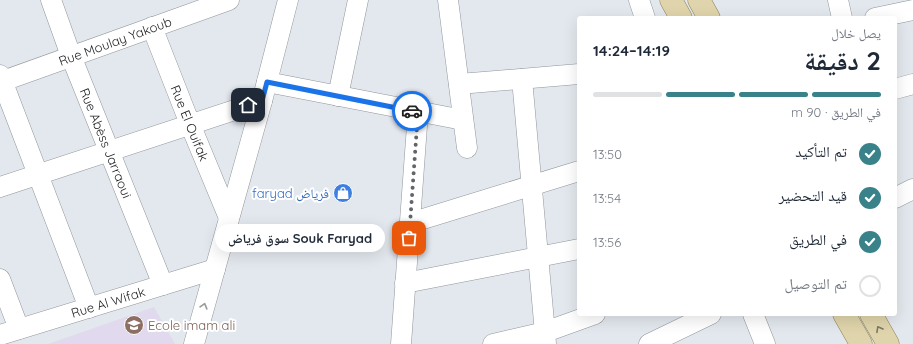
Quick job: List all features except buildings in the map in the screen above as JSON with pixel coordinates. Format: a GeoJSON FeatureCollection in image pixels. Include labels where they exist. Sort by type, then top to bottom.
{"type":"FeatureCollection","features":[{"type":"Feature","properties":{"kind":"main road"},"geometry":{"type":"LineString","coordinates":[[671,0],[680,16]]}},
{"type":"Feature","properties":{"kind":"main road"},"geometry":{"type":"LineString","coordinates":[[699,0],[708,16]]}},
{"type":"Feature","properties":{"kind":"main road"},"geometry":{"type":"LineString","coordinates":[[845,316],[861,344]]}},
{"type":"Feature","properties":{"kind":"main road"},"geometry":{"type":"LineString","coordinates":[[872,316],[888,344]]}},
{"type":"Feature","properties":{"kind":"street","name":"Rue Abèss Jarraoui"},"geometry":{"type":"LineString","coordinates":[[51,0],[71,56],[163,285]]}},
{"type":"Feature","properties":{"kind":"street","name":"Rue Moulay Yakoub"},"geometry":{"type":"LineString","coordinates":[[1,79],[152,27],[193,6],[229,0]]}},
{"type":"Feature","properties":{"kind":"street"},"geometry":{"type":"LineString","coordinates":[[194,344],[288,0]]}},
{"type":"Feature","properties":{"kind":"street"},"geometry":{"type":"LineString","coordinates":[[338,96],[358,0]]}},
{"type":"Feature","properties":{"kind":"street"},"geometry":{"type":"LineString","coordinates":[[448,0],[467,148]]}},
{"type":"Feature","properties":{"kind":"street"},"geometry":{"type":"LineString","coordinates":[[638,0],[644,16]]}},
{"type":"Feature","properties":{"kind":"street"},"geometry":{"type":"LineString","coordinates":[[838,0],[842,16]]}},
{"type":"Feature","properties":{"kind":"street"},"geometry":{"type":"LineString","coordinates":[[884,16],[913,10]]}},
{"type":"Feature","properties":{"kind":"street","name":"Rue El Ouifak"},"geometry":{"type":"LineString","coordinates":[[152,27],[229,218]]}},
{"type":"Feature","properties":{"kind":"street"},"geometry":{"type":"LineString","coordinates":[[459,84],[577,74]]}},
{"type":"Feature","properties":{"kind":"street"},"geometry":{"type":"LineString","coordinates":[[1,79],[89,308]]}},
{"type":"Feature","properties":{"kind":"street"},"geometry":{"type":"LineString","coordinates":[[522,79],[546,338]]}},
{"type":"Feature","properties":{"kind":"street"},"geometry":{"type":"LineString","coordinates":[[897,88],[913,84]]}},
{"type":"Feature","properties":{"kind":"street"},"geometry":{"type":"LineString","coordinates":[[0,188],[190,124],[264,92],[338,96],[463,120]]}},
{"type":"Feature","properties":{"kind":"street"},"geometry":{"type":"LineString","coordinates":[[401,344],[418,112]]}},
{"type":"Feature","properties":{"kind":"street"},"geometry":{"type":"LineString","coordinates":[[410,223],[577,172]]}},
{"type":"Feature","properties":{"kind":"street"},"geometry":{"type":"LineString","coordinates":[[897,197],[913,189]]}},
{"type":"Feature","properties":{"kind":"street"},"geometry":{"type":"LineString","coordinates":[[406,283],[577,249]]}},
{"type":"Feature","properties":{"kind":"street","name":"Rue Al Wifak"},"geometry":{"type":"LineString","coordinates":[[0,335],[215,269]]}},
{"type":"Feature","properties":{"kind":"street"},"geometry":{"type":"LineString","coordinates":[[0,279],[19,329]]}},
{"type":"Feature","properties":{"kind":"street"},"geometry":{"type":"LineString","coordinates":[[493,344],[546,338],[591,316]]}},
{"type":"Feature","properties":{"kind":"street"},"geometry":{"type":"LineString","coordinates":[[648,344],[707,316]]}},
{"type":"Feature","properties":{"kind":"street"},"geometry":{"type":"LineString","coordinates":[[754,316],[765,344]]}},
{"type":"Feature","properties":{"kind":"shaded area","name":"Ecole imam ali"},"geometry":{"type":"Polygon","coordinates":[[[154,307],[175,344],[48,344],[154,307]]]}},
{"type":"Feature","properties":{"kind":"way so far"},"geometry":{"type":"LineString","coordinates":[[409,238],[418,112],[412,111]]}},
{"type":"Feature","properties":{"kind":"place","name":"faryad فرياض"},"geometry":{"type":"Point","coordinates":[343,193]}},
{"type":"Feature","properties":{"kind":"place","name":"Souk Faryad سوق فرياض"},"geometry":{"type":"Point","coordinates":[409,238]}},
{"type":"Feature","properties":{"kind":"place","name":"Ecole imam ali"},"geometry":{"type":"Point","coordinates":[134,325]}},
{"type":"Feature","properties":{"kind":"route"},"geometry":{"type":"LineString","coordinates":[[248,105],[262,101],[267,82],[412,111]]}}]}
